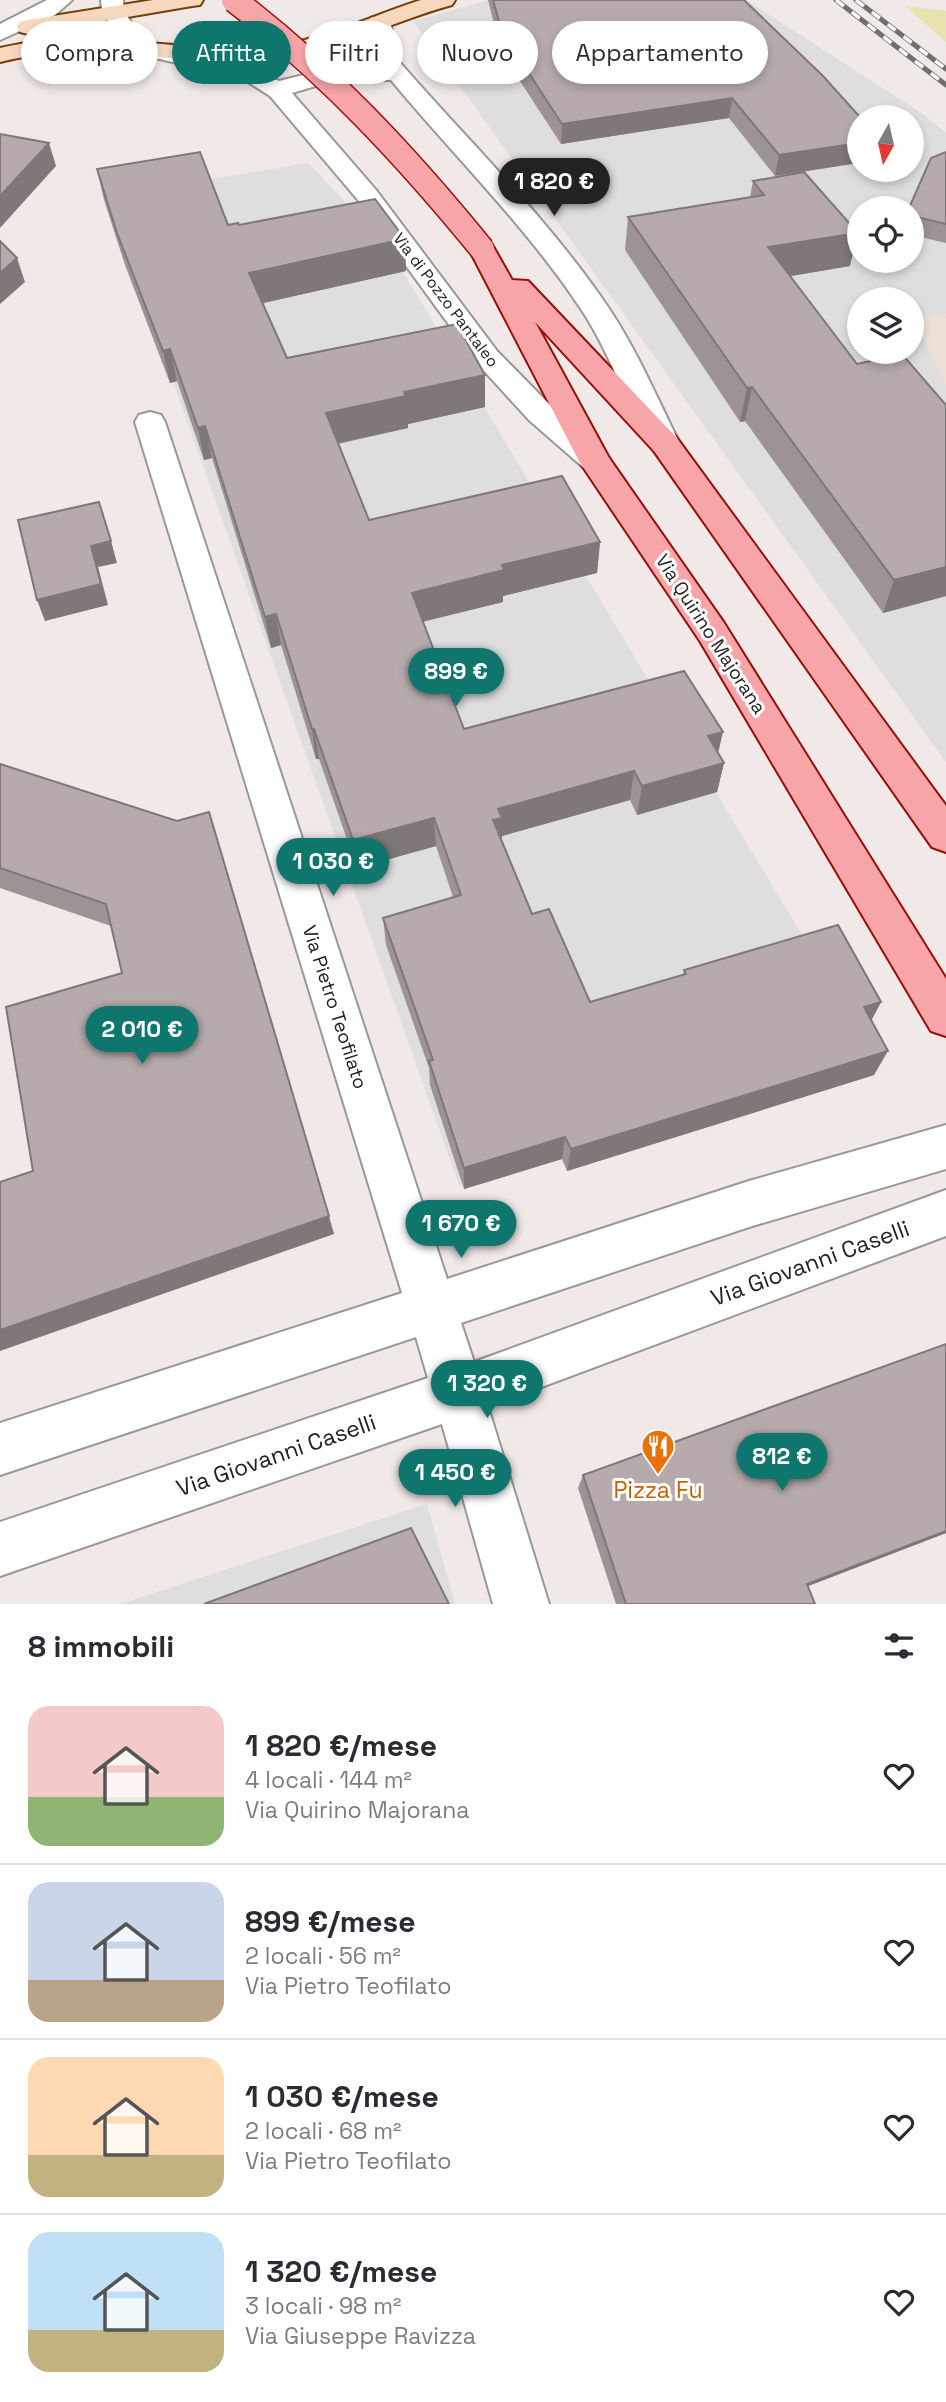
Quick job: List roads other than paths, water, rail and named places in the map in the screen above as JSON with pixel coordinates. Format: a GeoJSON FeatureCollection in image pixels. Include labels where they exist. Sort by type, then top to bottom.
{"type":"FeatureCollection","features":[{"type":"Feature","properties":{"kind":"main road"},"geometry":{"type":"LineString","coordinates":[[0,33],[113,6],[192,0]]}},
{"type":"Feature","properties":{"kind":"main road","name":"Via Quirino Majorana"},"geometry":{"type":"LineString","coordinates":[[234,0],[311,62],[389,138],[482,249],[664,444],[946,836]]}},
{"type":"Feature","properties":{"kind":"main road"},"geometry":{"type":"LineString","coordinates":[[383,21],[444,0]]}},
{"type":"Feature","properties":{"kind":"main road"},"geometry":{"type":"LineString","coordinates":[[158,49],[228,54],[262,53],[305,46]]}},
{"type":"Feature","properties":{"kind":"main road"},"geometry":{"type":"LineString","coordinates":[[0,55],[21,49]]}},
{"type":"Feature","properties":{"kind":"main road","name":"Via Quirino Majorana"},"geometry":{"type":"LineString","coordinates":[[482,249],[595,461],[712,632],[946,1017]]}},
{"type":"Feature","properties":{"kind":"street"},"geometry":{"type":"LineString","coordinates":[[0,33],[47,10],[61,0]]}},
{"type":"Feature","properties":{"kind":"street","name":"Via di Pozzo Pantaleo"},"geometry":{"type":"LineString","coordinates":[[158,52],[237,70],[256,77],[278,91],[367,195],[487,357],[540,413],[595,461]]}},
{"type":"Feature","properties":{"kind":"street"},"geometry":{"type":"LineString","coordinates":[[278,91],[305,80]]}},
{"type":"Feature","properties":{"kind":"street","name":"Via Quirino Majorana"},"geometry":{"type":"LineString","coordinates":[[403,81],[493,179],[591,303],[613,340],[664,444]]}},
{"type":"Feature","properties":{"kind":"street","name":"Via Pietro Teofilato"},"geometry":{"type":"LineString","coordinates":[[150,422],[458,1393],[521,1604]]}},
{"type":"Feature","properties":{"kind":"street"},"geometry":{"type":"LineString","coordinates":[[0,1449],[748,1204],[946,1147]]}},
{"type":"Feature","properties":{"kind":"street","name":"Via Giovanni Caselli"},"geometry":{"type":"LineString","coordinates":[[0,1549],[458,1393],[946,1213]]}},
{"type":"Feature","properties":{"kind":"railway"},"geometry":{"type":"LineString","coordinates":[[836,0],[946,85]]}},
{"type":"Feature","properties":{"kind":"railway"},"geometry":{"type":"LineString","coordinates":[[856,0],[946,69]]}},
{"type":"Feature","properties":{"kind":"place","name":"Pizza Fu"},"geometry":{"type":"Point","coordinates":[658,1476]}}]}
